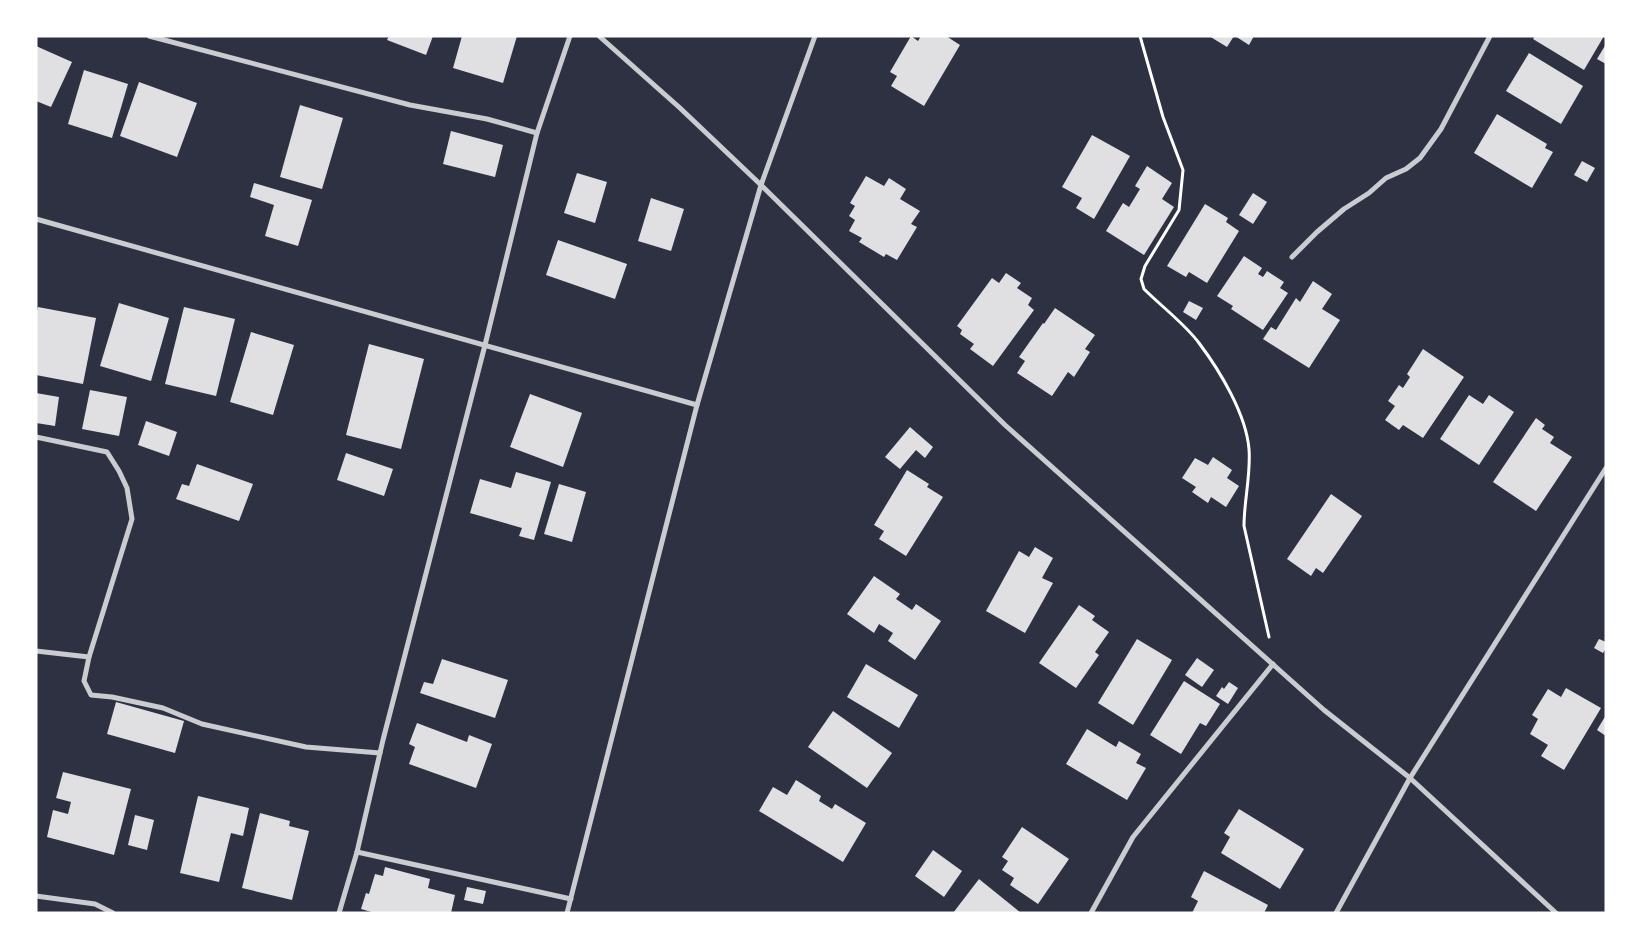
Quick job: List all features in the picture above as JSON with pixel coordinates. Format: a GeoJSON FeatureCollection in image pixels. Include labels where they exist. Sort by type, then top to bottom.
{"type":"FeatureCollection","features":[{"type":"Feature","properties":{"kind":"street"},"geometry":{"type":"LineString","coordinates":[[149,36],[410,105],[487,119],[537,133]]}},
{"type":"Feature","properties":{"kind":"street"},"geometry":{"type":"LineString","coordinates":[[339,913],[357,852],[380,753],[485,345],[537,133],[570,36]]}},
{"type":"Feature","properties":{"kind":"street"},"geometry":{"type":"LineString","coordinates":[[599,36],[680,108],[762,185],[1005,425],[1324,710],[1410,778],[1556,913]]}},
{"type":"Feature","properties":{"kind":"street"},"geometry":{"type":"LineString","coordinates":[[567,913],[697,404],[762,185],[815,36]]}},
{"type":"Feature","properties":{"kind":"street"},"geometry":{"type":"LineString","coordinates":[[1292,257],[1344,209],[1386,178],[1406,169],[1420,158],[1441,129],[1490,36]]}},
{"type":"Feature","properties":{"kind":"street"},"geometry":{"type":"LineString","coordinates":[[36,219],[697,404]]}},
{"type":"Feature","properties":{"kind":"street"},"geometry":{"type":"LineString","coordinates":[[36,437],[107,452],[119,470],[127,488],[132,519],[89,656],[84,681],[91,695],[112,697],[163,708],[202,724],[306,747],[380,753]]}},
{"type":"Feature","properties":{"kind":"street"},"geometry":{"type":"LineString","coordinates":[[1336,913],[1410,778],[1606,468]]}},
{"type":"Feature","properties":{"kind":"street"},"geometry":{"type":"LineString","coordinates":[[36,651],[89,656]]}},
{"type":"Feature","properties":{"kind":"street"},"geometry":{"type":"LineString","coordinates":[[1091,913],[1133,837],[1273,664]]}},
{"type":"Feature","properties":{"kind":"street"},"geometry":{"type":"LineString","coordinates":[[357,852],[571,899]]}},
{"type":"Feature","properties":{"kind":"street"},"geometry":{"type":"LineString","coordinates":[[36,896],[95,904],[113,913]]}},
{"type":"Feature","properties":{"kind":"path"},"geometry":{"type":"LineString","coordinates":[[1140,36],[1163,117],[1183,170],[1179,210],[1145,266],[1141,279],[1144,289],[1198,342],[1229,392],[1243,421],[1249,449],[1248,488],[1244,526],[1271,642],[1273,664]]}},
{"type":"Feature","properties":{"kind":"building"},"geometry":{"type":"Polygon","coordinates":[[[389,36],[433,36],[426,55],[387,40],[389,36]]]}},
{"type":"Feature","properties":{"kind":"building"},"geometry":{"type":"Polygon","coordinates":[[[462,36],[517,36],[503,83],[453,68],[462,36]]]}},
{"type":"Feature","properties":{"kind":"building"},"geometry":{"type":"Polygon","coordinates":[[[911,36],[918,41],[921,36],[946,36],[960,45],[924,106],[891,86],[897,76],[890,72],[911,36]]]}},
{"type":"Feature","properties":{"kind":"building"},"geometry":{"type":"Polygon","coordinates":[[[1209,36],[1234,36],[1227,47],[1209,36]]]}},
{"type":"Feature","properties":{"kind":"building"},"geometry":{"type":"Polygon","coordinates":[[[1235,36],[1254,36],[1249,45],[1235,36]]]}},
{"type":"Feature","properties":{"kind":"building"},"geometry":{"type":"Polygon","coordinates":[[[1535,36],[1604,36],[1584,70],[1533,39],[1535,36]]]}},
{"type":"Feature","properties":{"kind":"building"},"geometry":{"type":"Polygon","coordinates":[[[1606,44],[1606,64],[1597,59],[1606,44]]]}},
{"type":"Feature","properties":{"kind":"building"},"geometry":{"type":"Polygon","coordinates":[[[36,46],[72,62],[51,107],[36,101],[36,46]]]}},
{"type":"Feature","properties":{"kind":"building"},"geometry":{"type":"Polygon","coordinates":[[[1529,53],[1583,86],[1561,124],[1506,91],[1529,53]]]}},
{"type":"Feature","properties":{"kind":"building"},"geometry":{"type":"Polygon","coordinates":[[[84,70],[128,84],[112,138],[68,124],[84,70]]]}},
{"type":"Feature","properties":{"kind":"building"},"geometry":{"type":"Polygon","coordinates":[[[139,82],[197,103],[177,157],[120,136],[139,82]]]}},
{"type":"Feature","properties":{"kind":"building"},"geometry":{"type":"Polygon","coordinates":[[[300,105],[343,118],[322,189],[280,177],[300,105]]]}},
{"type":"Feature","properties":{"kind":"building"},"geometry":{"type":"Polygon","coordinates":[[[1497,114],[1547,144],[1545,148],[1553,152],[1532,188],[1474,153],[1497,114]]]}},
{"type":"Feature","properties":{"kind":"building"},"geometry":{"type":"Polygon","coordinates":[[[451,131],[503,145],[495,177],[443,164],[451,131]]]}},
{"type":"Feature","properties":{"kind":"building"},"geometry":{"type":"Polygon","coordinates":[[[1092,135],[1130,156],[1094,219],[1076,208],[1082,198],[1062,187],[1092,135]]]}},
{"type":"Feature","properties":{"kind":"building"},"geometry":{"type":"Polygon","coordinates":[[[1582,161],[1595,168],[1587,182],[1574,175],[1582,161]]]}},
{"type":"Feature","properties":{"kind":"building"},"geometry":{"type":"Polygon","coordinates":[[[1147,166],[1172,183],[1162,199],[1174,207],[1144,255],[1106,231],[1123,203],[1129,207],[1140,189],[1135,186],[1147,166]]]}},
{"type":"Feature","properties":{"kind":"building"},"geometry":{"type":"Polygon","coordinates":[[[577,173],[607,182],[595,223],[564,213],[577,173]]]}},
{"type":"Feature","properties":{"kind":"building"},"geometry":{"type":"Polygon","coordinates":[[[866,176],[884,186],[889,178],[906,189],[900,199],[920,211],[911,224],[917,227],[897,260],[886,254],[884,257],[859,242],[862,238],[849,231],[855,220],[849,216],[855,206],[850,203],[866,176]]]}},
{"type":"Feature","properties":{"kind":"building"},"geometry":{"type":"Polygon","coordinates":[[[254,183],[312,200],[298,246],[265,236],[274,205],[250,197],[254,183]]]}},
{"type":"Feature","properties":{"kind":"building"},"geometry":{"type":"Polygon","coordinates":[[[1253,193],[1267,202],[1253,224],[1239,215],[1253,193]]]}},
{"type":"Feature","properties":{"kind":"building"},"geometry":{"type":"Polygon","coordinates":[[[651,198],[684,209],[671,251],[638,241],[651,198]]]}},
{"type":"Feature","properties":{"kind":"building"},"geometry":{"type":"Polygon","coordinates":[[[1205,204],[1228,218],[1226,222],[1239,231],[1207,283],[1189,272],[1186,277],[1167,266],[1205,204]]]}},
{"type":"Feature","properties":{"kind":"building"},"geometry":{"type":"Polygon","coordinates":[[[558,240],[627,264],[615,299],[546,275],[558,240]]]}},
{"type":"Feature","properties":{"kind":"building"},"geometry":{"type":"Polygon","coordinates":[[[1244,256],[1262,268],[1258,274],[1263,277],[1267,271],[1284,282],[1280,288],[1288,293],[1263,330],[1231,309],[1233,306],[1217,296],[1244,256]]]}},
{"type":"Feature","properties":{"kind":"building"},"geometry":{"type":"Polygon","coordinates":[[[1006,273],[1021,283],[1017,288],[1032,298],[1028,305],[1034,310],[993,366],[970,349],[974,344],[960,334],[962,330],[957,326],[992,278],[999,283],[1006,273]]]}},
{"type":"Feature","properties":{"kind":"building"},"geometry":{"type":"Polygon","coordinates":[[[1313,281],[1332,294],[1322,309],[1340,320],[1309,368],[1263,339],[1271,327],[1276,330],[1296,298],[1300,302],[1313,281]]]}},
{"type":"Feature","properties":{"kind":"building"},"geometry":{"type":"Polygon","coordinates":[[[1189,301],[1203,308],[1196,320],[1183,312],[1189,301]]]}},
{"type":"Feature","properties":{"kind":"building"},"geometry":{"type":"Polygon","coordinates":[[[119,303],[169,318],[151,381],[100,366],[119,303]]]}},
{"type":"Feature","properties":{"kind":"building"},"geometry":{"type":"Polygon","coordinates":[[[38,307],[96,318],[83,384],[36,375],[36,315],[38,307]]]}},
{"type":"Feature","properties":{"kind":"building"},"geometry":{"type":"Polygon","coordinates":[[[184,307],[235,319],[216,396],[165,384],[184,307]]]}},
{"type":"Feature","properties":{"kind":"building"},"geometry":{"type":"Polygon","coordinates":[[[1055,308],[1095,335],[1085,349],[1090,352],[1074,377],[1068,372],[1052,396],[1017,373],[1025,361],[1019,357],[1055,308]]]}},
{"type":"Feature","properties":{"kind":"building"},"geometry":{"type":"Polygon","coordinates":[[[251,332],[294,345],[273,415],[230,402],[251,332]]]}},
{"type":"Feature","properties":{"kind":"building"},"geometry":{"type":"Polygon","coordinates":[[[369,344],[424,359],[401,449],[346,435],[369,344]]]}},
{"type":"Feature","properties":{"kind":"building"},"geometry":{"type":"Polygon","coordinates":[[[1423,349],[1464,377],[1423,438],[1403,425],[1399,430],[1385,420],[1395,406],[1388,401],[1399,385],[1403,388],[1410,377],[1407,374],[1423,349]]]}},
{"type":"Feature","properties":{"kind":"building"},"geometry":{"type":"Polygon","coordinates":[[[90,390],[127,397],[119,436],[82,429],[90,390]]]}},
{"type":"Feature","properties":{"kind":"building"},"geometry":{"type":"Polygon","coordinates":[[[36,393],[59,397],[55,426],[36,423],[36,393]]]}},
{"type":"Feature","properties":{"kind":"building"},"geometry":{"type":"Polygon","coordinates":[[[530,394],[582,413],[563,467],[510,447],[530,394]]]}},
{"type":"Feature","properties":{"kind":"building"},"geometry":{"type":"Polygon","coordinates":[[[1469,395],[1483,404],[1489,395],[1514,412],[1479,465],[1440,439],[1469,395]]]}},
{"type":"Feature","properties":{"kind":"building"},"geometry":{"type":"Polygon","coordinates":[[[1536,418],[1545,425],[1542,429],[1554,437],[1550,443],[1572,457],[1536,511],[1493,482],[1536,418]]]}},
{"type":"Feature","properties":{"kind":"building"},"geometry":{"type":"Polygon","coordinates":[[[146,421],[177,432],[169,456],[138,445],[146,421]]]}},
{"type":"Feature","properties":{"kind":"building"},"geometry":{"type":"Polygon","coordinates":[[[910,427],[933,447],[925,458],[916,450],[900,469],[885,457],[910,427]]]}},
{"type":"Feature","properties":{"kind":"building"},"geometry":{"type":"Polygon","coordinates":[[[346,453],[393,469],[384,496],[337,480],[346,453]]]}},
{"type":"Feature","properties":{"kind":"building"},"geometry":{"type":"Polygon","coordinates":[[[1213,457],[1232,470],[1227,478],[1239,486],[1226,507],[1211,497],[1208,503],[1192,492],[1196,487],[1182,478],[1195,458],[1208,465],[1213,457]]]}},
{"type":"Feature","properties":{"kind":"building"},"geometry":{"type":"Polygon","coordinates":[[[197,464],[253,484],[239,521],[176,499],[182,484],[189,486],[197,464]]]}},
{"type":"Feature","properties":{"kind":"building"},"geometry":{"type":"Polygon","coordinates":[[[907,470],[929,484],[927,487],[943,497],[906,556],[879,539],[884,531],[874,525],[907,470]]]}},
{"type":"Feature","properties":{"kind":"building"},"geometry":{"type":"Polygon","coordinates":[[[516,472],[551,482],[534,540],[519,536],[522,528],[470,513],[480,479],[511,488],[516,472]]]}},
{"type":"Feature","properties":{"kind":"building"},"geometry":{"type":"Polygon","coordinates":[[[559,484],[586,492],[572,542],[544,534],[559,484]]]}},
{"type":"Feature","properties":{"kind":"building"},"geometry":{"type":"Polygon","coordinates":[[[1331,494],[1362,516],[1323,573],[1316,568],[1311,576],[1287,559],[1331,494]]]}},
{"type":"Feature","properties":{"kind":"building"},"geometry":{"type":"Polygon","coordinates":[[[1035,547],[1053,558],[1042,578],[1053,583],[1025,633],[986,611],[1019,551],[1029,557],[1035,547]]]}},
{"type":"Feature","properties":{"kind":"building"},"geometry":{"type":"Polygon","coordinates":[[[874,576],[900,594],[896,599],[912,610],[916,604],[941,621],[915,660],[888,641],[893,633],[879,624],[874,633],[847,614],[874,576]]]}},
{"type":"Feature","properties":{"kind":"building"},"geometry":{"type":"Polygon","coordinates":[[[1079,605],[1095,616],[1092,620],[1109,632],[1095,652],[1099,655],[1076,688],[1039,663],[1079,605]]]}},
{"type":"Feature","properties":{"kind":"building"},"geometry":{"type":"Polygon","coordinates":[[[1137,639],[1172,660],[1133,725],[1098,703],[1137,639]]]}},
{"type":"Feature","properties":{"kind":"building"},"geometry":{"type":"Polygon","coordinates":[[[1599,639],[1606,642],[1606,648],[1603,653],[1594,648],[1599,639]]]}},
{"type":"Feature","properties":{"kind":"building"},"geometry":{"type":"Polygon","coordinates":[[[1197,658],[1214,670],[1202,687],[1185,675],[1197,658]]]}},
{"type":"Feature","properties":{"kind":"building"},"geometry":{"type":"Polygon","coordinates":[[[442,659],[508,680],[495,718],[420,693],[424,682],[433,684],[442,659]]]}},
{"type":"Feature","properties":{"kind":"building"},"geometry":{"type":"Polygon","coordinates":[[[866,664],[918,695],[899,728],[847,697],[866,664]]]}},
{"type":"Feature","properties":{"kind":"building"},"geometry":{"type":"Polygon","coordinates":[[[1184,681],[1220,704],[1206,726],[1200,723],[1181,754],[1150,735],[1184,681]]]}},
{"type":"Feature","properties":{"kind":"building"},"geometry":{"type":"Polygon","coordinates":[[[1229,682],[1238,688],[1228,704],[1216,696],[1222,687],[1224,689],[1229,682]]]}},
{"type":"Feature","properties":{"kind":"building"},"geometry":{"type":"Polygon","coordinates":[[[1566,688],[1601,708],[1564,770],[1541,756],[1548,745],[1530,734],[1538,719],[1532,715],[1548,689],[1561,697],[1566,688]]]}},
{"type":"Feature","properties":{"kind":"building"},"geometry":{"type":"Polygon","coordinates":[[[116,702],[184,721],[175,753],[107,734],[116,702]]]}},
{"type":"Feature","properties":{"kind":"building"},"geometry":{"type":"Polygon","coordinates":[[[833,711],[892,753],[867,788],[808,747],[833,711]]]}},
{"type":"Feature","properties":{"kind":"building"},"geometry":{"type":"Polygon","coordinates":[[[1606,715],[1606,736],[1597,730],[1606,715]]]}},
{"type":"Feature","properties":{"kind":"building"},"geometry":{"type":"Polygon","coordinates":[[[417,723],[467,742],[469,735],[492,744],[476,788],[409,764],[415,747],[409,744],[417,723]]]}},
{"type":"Feature","properties":{"kind":"building"},"geometry":{"type":"Polygon","coordinates":[[[1087,729],[1116,747],[1119,741],[1141,754],[1136,763],[1146,768],[1127,800],[1066,764],[1087,729]]]}},
{"type":"Feature","properties":{"kind":"building"},"geometry":{"type":"Polygon","coordinates":[[[63,772],[131,789],[114,855],[47,837],[53,810],[68,814],[71,802],[56,798],[63,772]]]}},
{"type":"Feature","properties":{"kind":"building"},"geometry":{"type":"Polygon","coordinates":[[[796,780],[821,796],[819,801],[832,809],[835,804],[866,823],[843,862],[759,811],[773,787],[787,795],[796,780]]]}},
{"type":"Feature","properties":{"kind":"building"},"geometry":{"type":"Polygon","coordinates":[[[198,796],[249,808],[243,836],[231,833],[219,882],[180,873],[198,796]]]}},
{"type":"Feature","properties":{"kind":"building"},"geometry":{"type":"Polygon","coordinates":[[[1239,809],[1304,849],[1280,889],[1221,853],[1230,837],[1224,833],[1239,809]]]}},
{"type":"Feature","properties":{"kind":"building"},"geometry":{"type":"Polygon","coordinates":[[[260,813],[290,821],[289,826],[309,831],[292,900],[242,888],[260,813]]]}},
{"type":"Feature","properties":{"kind":"building"},"geometry":{"type":"Polygon","coordinates":[[[135,815],[154,820],[147,850],[128,845],[135,815]]]}},
{"type":"Feature","properties":{"kind":"building"},"geometry":{"type":"Polygon","coordinates":[[[1022,827],[1069,859],[1038,904],[1010,885],[1014,878],[1002,870],[1008,861],[1002,857],[1022,827]]]}},
{"type":"Feature","properties":{"kind":"building"},"geometry":{"type":"Polygon","coordinates":[[[933,850],[962,871],[944,897],[915,876],[933,850]]]}},
{"type":"Feature","properties":{"kind":"building"},"geometry":{"type":"Polygon","coordinates":[[[385,867],[430,879],[428,888],[455,895],[451,913],[375,913],[361,909],[366,893],[369,894],[375,874],[383,876],[385,867]]]}},
{"type":"Feature","properties":{"kind":"building"},"geometry":{"type":"Polygon","coordinates":[[[1204,871],[1268,905],[1264,913],[1192,913],[1198,901],[1191,897],[1204,871]]]}},
{"type":"Feature","properties":{"kind":"building"},"geometry":{"type":"Polygon","coordinates":[[[979,879],[1021,913],[953,913],[979,879]]]}},
{"type":"Feature","properties":{"kind":"building"},"geometry":{"type":"Polygon","coordinates":[[[467,887],[486,891],[483,904],[464,900],[467,887]]]}}]}
